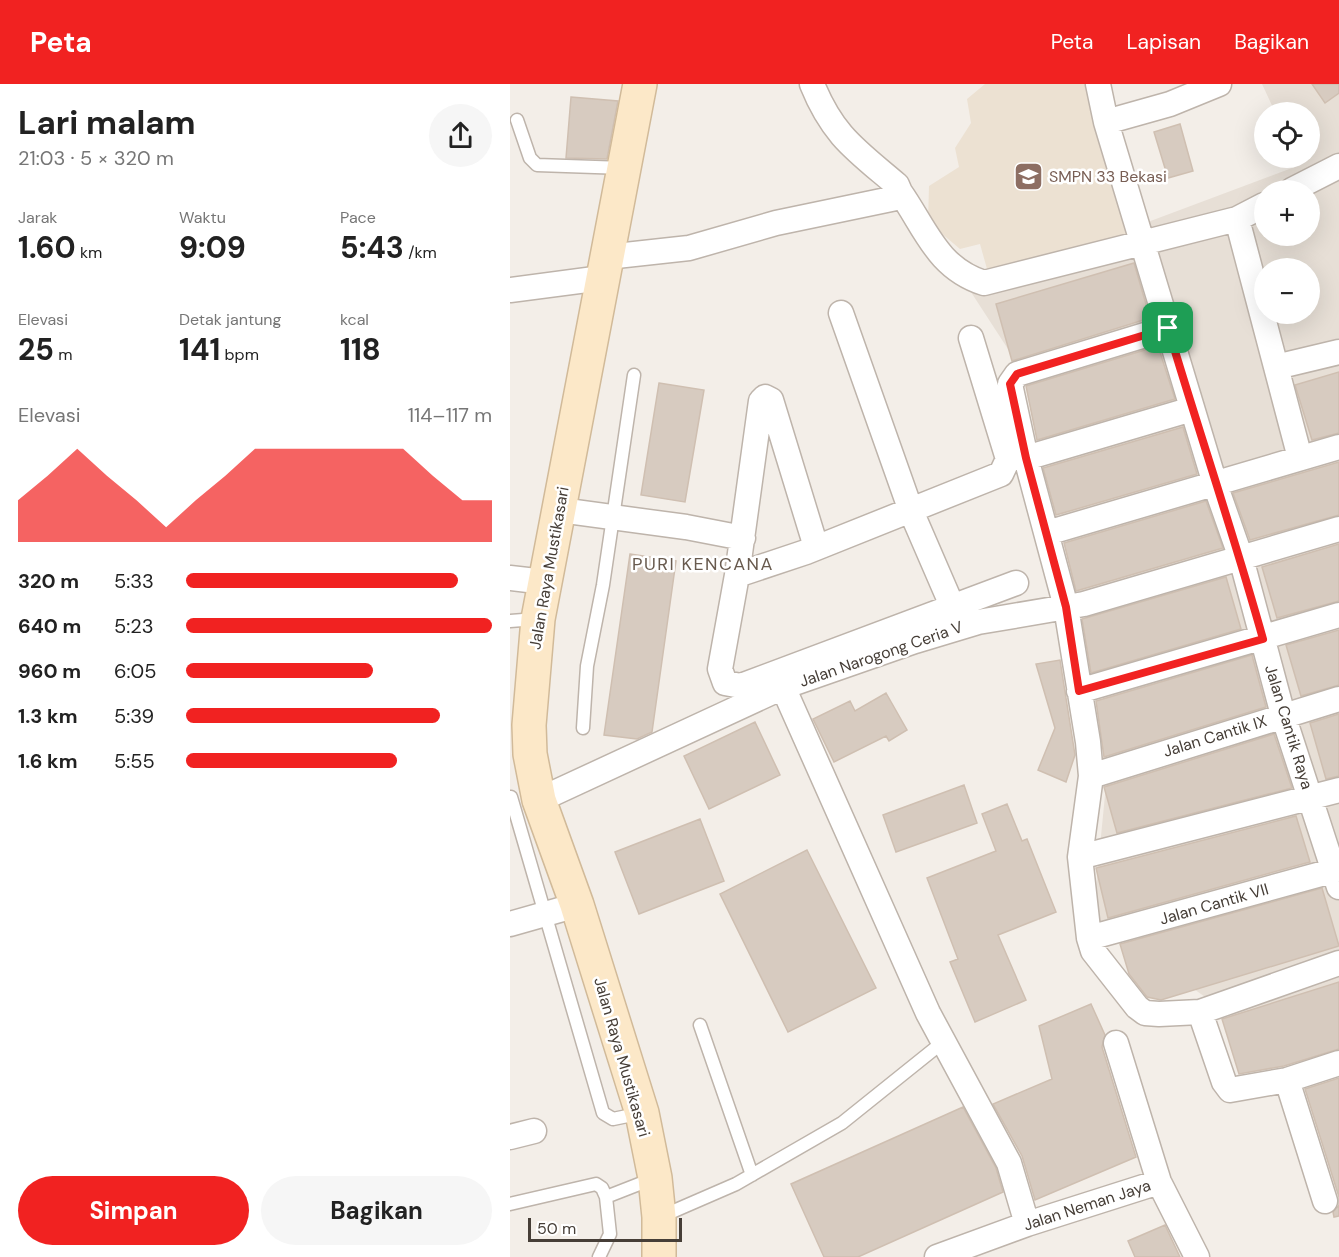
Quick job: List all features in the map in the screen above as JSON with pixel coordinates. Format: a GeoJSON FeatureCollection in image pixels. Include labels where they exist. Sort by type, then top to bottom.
{"type":"FeatureCollection","features":[{"type":"Feature","properties":{"kind":"main road","name":"Jalan Raya Mustikasari"},"geometry":{"type":"LineString","coordinates":[[640,84],[626,168],[545,582],[524,620],[530,754],[525,799],[577,905],[642,1113],[655,1178],[659,1217],[659,1257]]}},
{"type":"Feature","properties":{"kind":"street"},"geometry":{"type":"LineString","coordinates":[[812,84],[823,111],[841,136],[897,185],[946,261],[964,276],[984,283],[1237,219],[1254,210]]}},
{"type":"Feature","properties":{"kind":"street","name":"Jalan Cantik Raya"},"geometry":{"type":"LineString","coordinates":[[1098,84],[1106,122],[1192,409],[1241,558],[1283,715],[1337,875]]}},
{"type":"Feature","properties":{"kind":"street"},"geometry":{"type":"LineString","coordinates":[[1106,122],[1170,104],[1219,84]]}},
{"type":"Feature","properties":{"kind":"street"},"geometry":{"type":"LineString","coordinates":[[1312,180],[1339,166]]}},
{"type":"Feature","properties":{"kind":"street"},"geometry":{"type":"LineString","coordinates":[[510,290],[689,248],[776,223],[896,198],[900,192]]}},
{"type":"Feature","properties":{"kind":"street"},"geometry":{"type":"LineString","coordinates":[[1237,219],[1300,458]]}},
{"type":"Feature","properties":{"kind":"street"},"geometry":{"type":"LineString","coordinates":[[841,313],[911,511],[953,608]]}},
{"type":"Feature","properties":{"kind":"street"},"geometry":{"type":"LineString","coordinates":[[1168,328],[1014,376],[1010,384],[1026,458],[1066,607],[1088,742],[1091,776],[1080,857],[1089,938],[1093,951],[1124,992],[1145,1013],[1200,1012],[1339,963]]}},
{"type":"Feature","properties":{"kind":"street"},"geometry":{"type":"LineString","coordinates":[[737,575],[997,477],[1008,459],[971,338]]}},
{"type":"Feature","properties":{"kind":"street"},"geometry":{"type":"LineString","coordinates":[[1276,367],[1339,352]]}},
{"type":"Feature","properties":{"kind":"street"},"geometry":{"type":"LineString","coordinates":[[816,547],[768,396],[761,401],[743,538],[720,669],[723,681],[734,687],[1016,583]]}},
{"type":"Feature","properties":{"kind":"street"},"geometry":{"type":"LineString","coordinates":[[1026,458],[1192,409]]}},
{"type":"Feature","properties":{"kind":"street"},"geometry":{"type":"LineString","coordinates":[[1047,532],[1339,447]]}},
{"type":"Feature","properties":{"kind":"street"},"geometry":{"type":"LineString","coordinates":[[560,510],[743,538]]}},
{"type":"Feature","properties":{"kind":"street","name":"Jalan Narogong Ceria V"},"geometry":{"type":"LineString","coordinates":[[525,799],[783,687],[978,622],[1066,607],[1339,529]]}},
{"type":"Feature","properties":{"kind":"street"},"geometry":{"type":"LineString","coordinates":[[510,578],[545,582]]}},
{"type":"Feature","properties":{"kind":"street"},"geometry":{"type":"LineString","coordinates":[[1079,691],[1339,615]]}},
{"type":"Feature","properties":{"kind":"street"},"geometry":{"type":"LineString","coordinates":[[783,687],[928,1013],[1009,1163],[1027,1224]]}},
{"type":"Feature","properties":{"kind":"street","name":"Jalan Cantik IX"},"geometry":{"type":"LineString","coordinates":[[1091,776],[1339,699]]}},
{"type":"Feature","properties":{"kind":"street"},"geometry":{"type":"LineString","coordinates":[[1080,857],[1339,790]]}},
{"type":"Feature","properties":{"kind":"street","name":"Jalan Cantik VII"},"geometry":{"type":"LineString","coordinates":[[1089,938],[1337,875]]}},
{"type":"Feature","properties":{"kind":"street"},"geometry":{"type":"LineString","coordinates":[[510,924],[577,905]]}},
{"type":"Feature","properties":{"kind":"street"},"geometry":{"type":"LineString","coordinates":[[1200,1012],[1224,1082],[1230,1090],[1287,1080],[1339,1063]]}},
{"type":"Feature","properties":{"kind":"street"},"geometry":{"type":"LineString","coordinates":[[1116,1043],[1159,1182]]}},
{"type":"Feature","properties":{"kind":"street"},"geometry":{"type":"LineString","coordinates":[[1287,1080],[1325,1200]]}},
{"type":"Feature","properties":{"kind":"street"},"geometry":{"type":"LineString","coordinates":[[510,1137],[534,1131]]}},
{"type":"Feature","properties":{"kind":"street","name":"Jalan Neman Jaya"},"geometry":{"type":"LineString","coordinates":[[937,1257],[1027,1224],[1159,1182],[1197,1257]]}},
{"type":"Feature","properties":{"kind":"lane"},"geometry":{"type":"LineString","coordinates":[[517,120],[530,158],[537,165],[626,168]]}},
{"type":"Feature","properties":{"kind":"lane"},"geometry":{"type":"LineString","coordinates":[[583,728],[587,666],[603,585],[634,375]]}},
{"type":"Feature","properties":{"kind":"lane"},"geometry":{"type":"LineString","coordinates":[[525,799],[545,914],[603,1113],[613,1119],[642,1113]]}},
{"type":"Feature","properties":{"kind":"lane"},"geometry":{"type":"LineString","coordinates":[[700,1025],[752,1175]]}},
{"type":"Feature","properties":{"kind":"lane"},"geometry":{"type":"LineString","coordinates":[[659,1217],[752,1175],[842,1123],[943,1042]]}},
{"type":"Feature","properties":{"kind":"lane"},"geometry":{"type":"LineString","coordinates":[[606,1197],[655,1178]]}},
{"type":"Feature","properties":{"kind":"lane"},"geometry":{"type":"LineString","coordinates":[[510,1204],[596,1184],[602,1188],[606,1197],[610,1234],[599,1257]]}},
{"type":"Feature","properties":{"kind":"shaded area","name":"SMPN 33 Bekasi"},"geometry":{"type":"Polygon","coordinates":[[[985,84],[1087,84],[1085,86],[1129,235],[989,276],[980,244],[960,249],[928,222],[929,186],[959,167],[955,148],[971,123],[967,99],[985,84]]]}},
{"type":"Feature","properties":{"kind":"shaded area"},"geometry":{"type":"Polygon","coordinates":[[[1262,84],[1339,84],[1339,1051],[1299,1063],[1093,918],[1111,734],[1032,386],[969,289],[1254,182],[1254,246],[1320,246],[1320,180],[1260,180],[1292,168],[1320,168],[1320,102],[1270,102],[1262,84]]]}},
{"type":"Feature","properties":{"kind":"building"},"geometry":{"type":"Polygon","coordinates":[[[1312,84],[1339,84],[1339,93],[1325,103],[1312,84]]]}},
{"type":"Feature","properties":{"kind":"building"},"geometry":{"type":"Polygon","coordinates":[[[571,97],[618,101],[607,159],[566,158],[571,97]]]}},
{"type":"Feature","properties":{"kind":"building"},"geometry":{"type":"Polygon","coordinates":[[[1180,124],[1193,171],[1168,178],[1154,132],[1180,124]]]}},
{"type":"Feature","properties":{"kind":"building"},"geometry":{"type":"Polygon","coordinates":[[[1134,263],[1150,318],[1012,361],[996,304],[1134,263]]]}},
{"type":"Feature","properties":{"kind":"building"},"geometry":{"type":"Polygon","coordinates":[[[1158,346],[1175,399],[1037,440],[1026,386],[1158,346]]]}},
{"type":"Feature","properties":{"kind":"building"},"geometry":{"type":"Polygon","coordinates":[[[1339,372],[1339,433],[1312,440],[1295,385],[1339,372]]]}},
{"type":"Feature","properties":{"kind":"building"},"geometry":{"type":"Polygon","coordinates":[[[659,383],[704,390],[685,502],[641,495],[659,383]]]}},
{"type":"Feature","properties":{"kind":"building"},"geometry":{"type":"Polygon","coordinates":[[[1183,427],[1197,474],[1056,515],[1043,468],[1183,427]]]}},
{"type":"Feature","properties":{"kind":"building"},"geometry":{"type":"Polygon","coordinates":[[[1339,462],[1339,515],[1250,540],[1233,493],[1339,462]]]}},
{"type":"Feature","properties":{"kind":"building"},"geometry":{"type":"Polygon","coordinates":[[[1206,501],[1223,548],[1076,591],[1064,543],[1206,501]]]}},
{"type":"Feature","properties":{"kind":"building"},"geometry":{"type":"Polygon","coordinates":[[[1339,544],[1339,601],[1277,618],[1262,567],[1339,544]]]}},
{"type":"Feature","properties":{"kind":"building"},"geometry":{"type":"Polygon","coordinates":[[[630,554],[676,561],[652,732],[637,739],[604,735],[630,554]]]}},
{"type":"Feature","properties":{"kind":"building"},"geometry":{"type":"Polygon","coordinates":[[[1226,577],[1241,629],[1091,673],[1082,619],[1226,577]]]}},
{"type":"Feature","properties":{"kind":"building"},"geometry":{"type":"Polygon","coordinates":[[[1339,630],[1339,685],[1301,696],[1286,645],[1339,630]]]}},
{"type":"Feature","properties":{"kind":"building"},"geometry":{"type":"Polygon","coordinates":[[[1252,655],[1266,707],[1104,757],[1096,701],[1252,655]]]}},
{"type":"Feature","properties":{"kind":"building"},"geometry":{"type":"Polygon","coordinates":[[[1060,660],[1075,755],[1066,782],[1038,770],[1055,728],[1036,664],[1060,660]]]}},
{"type":"Feature","properties":{"kind":"building"},"geometry":{"type":"Polygon","coordinates":[[[886,693],[907,730],[889,741],[886,736],[834,762],[813,719],[850,701],[855,711],[886,693]]]}},
{"type":"Feature","properties":{"kind":"building"},"geometry":{"type":"Polygon","coordinates":[[[1339,714],[1339,776],[1326,779],[1310,723],[1339,714]]]}},
{"type":"Feature","properties":{"kind":"building"},"geometry":{"type":"Polygon","coordinates":[[[755,722],[780,775],[709,809],[684,756],[755,722]]]}},
{"type":"Feature","properties":{"kind":"building"},"geometry":{"type":"Polygon","coordinates":[[[1274,734],[1292,788],[1117,833],[1104,787],[1274,734]]]}},
{"type":"Feature","properties":{"kind":"building"},"geometry":{"type":"Polygon","coordinates":[[[964,785],[977,823],[896,852],[883,815],[964,785]]]}},
{"type":"Feature","properties":{"kind":"building"},"geometry":{"type":"Polygon","coordinates":[[[1007,804],[1022,841],[1027,839],[1056,912],[998,935],[1026,1000],[975,1022],[950,962],[958,959],[927,878],[996,851],[982,814],[1007,804]]]}},
{"type":"Feature","properties":{"kind":"building"},"geometry":{"type":"Polygon","coordinates":[[[1296,816],[1310,862],[1108,918],[1096,868],[1296,816]]]}},
{"type":"Feature","properties":{"kind":"building"},"geometry":{"type":"Polygon","coordinates":[[[700,819],[724,881],[639,914],[615,852],[700,819]]]}},
{"type":"Feature","properties":{"kind":"building"},"geometry":{"type":"Polygon","coordinates":[[[807,850],[876,988],[788,1032],[720,894],[807,850]]]}},
{"type":"Feature","properties":{"kind":"building"},"geometry":{"type":"Polygon","coordinates":[[[1322,888],[1339,946],[1161,1000],[1147,997],[1129,974],[1120,944],[1322,888]]]}},
{"type":"Feature","properties":{"kind":"building"},"geometry":{"type":"Polygon","coordinates":[[[1339,982],[1339,1049],[1284,1066],[1239,1074],[1222,1019],[1339,982]]]}},
{"type":"Feature","properties":{"kind":"building"},"geometry":{"type":"Polygon","coordinates":[[[1091,1004],[1105,1035],[1102,1047],[1136,1157],[1035,1200],[1022,1156],[993,1104],[1052,1079],[1039,1026],[1091,1004]]]}},
{"type":"Feature","properties":{"kind":"building"},"geometry":{"type":"Polygon","coordinates":[[[1339,1078],[1339,1197],[1305,1089],[1339,1078]]]}},
{"type":"Feature","properties":{"kind":"building"},"geometry":{"type":"Polygon","coordinates":[[[963,1107],[996,1168],[1003,1192],[858,1257],[824,1257],[791,1184],[963,1107]]]}},
{"type":"Feature","properties":{"kind":"building"},"geometry":{"type":"Polygon","coordinates":[[[1339,1205],[1339,1216],[1334,1217],[1333,1212],[1339,1205]]]}},
{"type":"Feature","properties":{"kind":"building"},"geometry":{"type":"Polygon","coordinates":[[[1165,1225],[1180,1257],[1135,1257],[1128,1241],[1165,1225]]]}},
{"type":"Feature","properties":{"kind":"place","name":"SMPN 33 Bekasi"},"geometry":{"type":"Point","coordinates":[1028,176]}},
{"type":"Feature","properties":{"kind":"district","name":"PURI KENCANA"},"geometry":{"type":"Point","coordinates":[703,564]}},
{"type":"Feature","properties":{"kind":"route"},"geometry":{"type":"LineString","coordinates":[[1168,328],[1215,483],[1241,558],[1263,639],[1079,691],[1066,607],[1026,458],[1010,384],[1017,374],[1168,328]]}}]}
